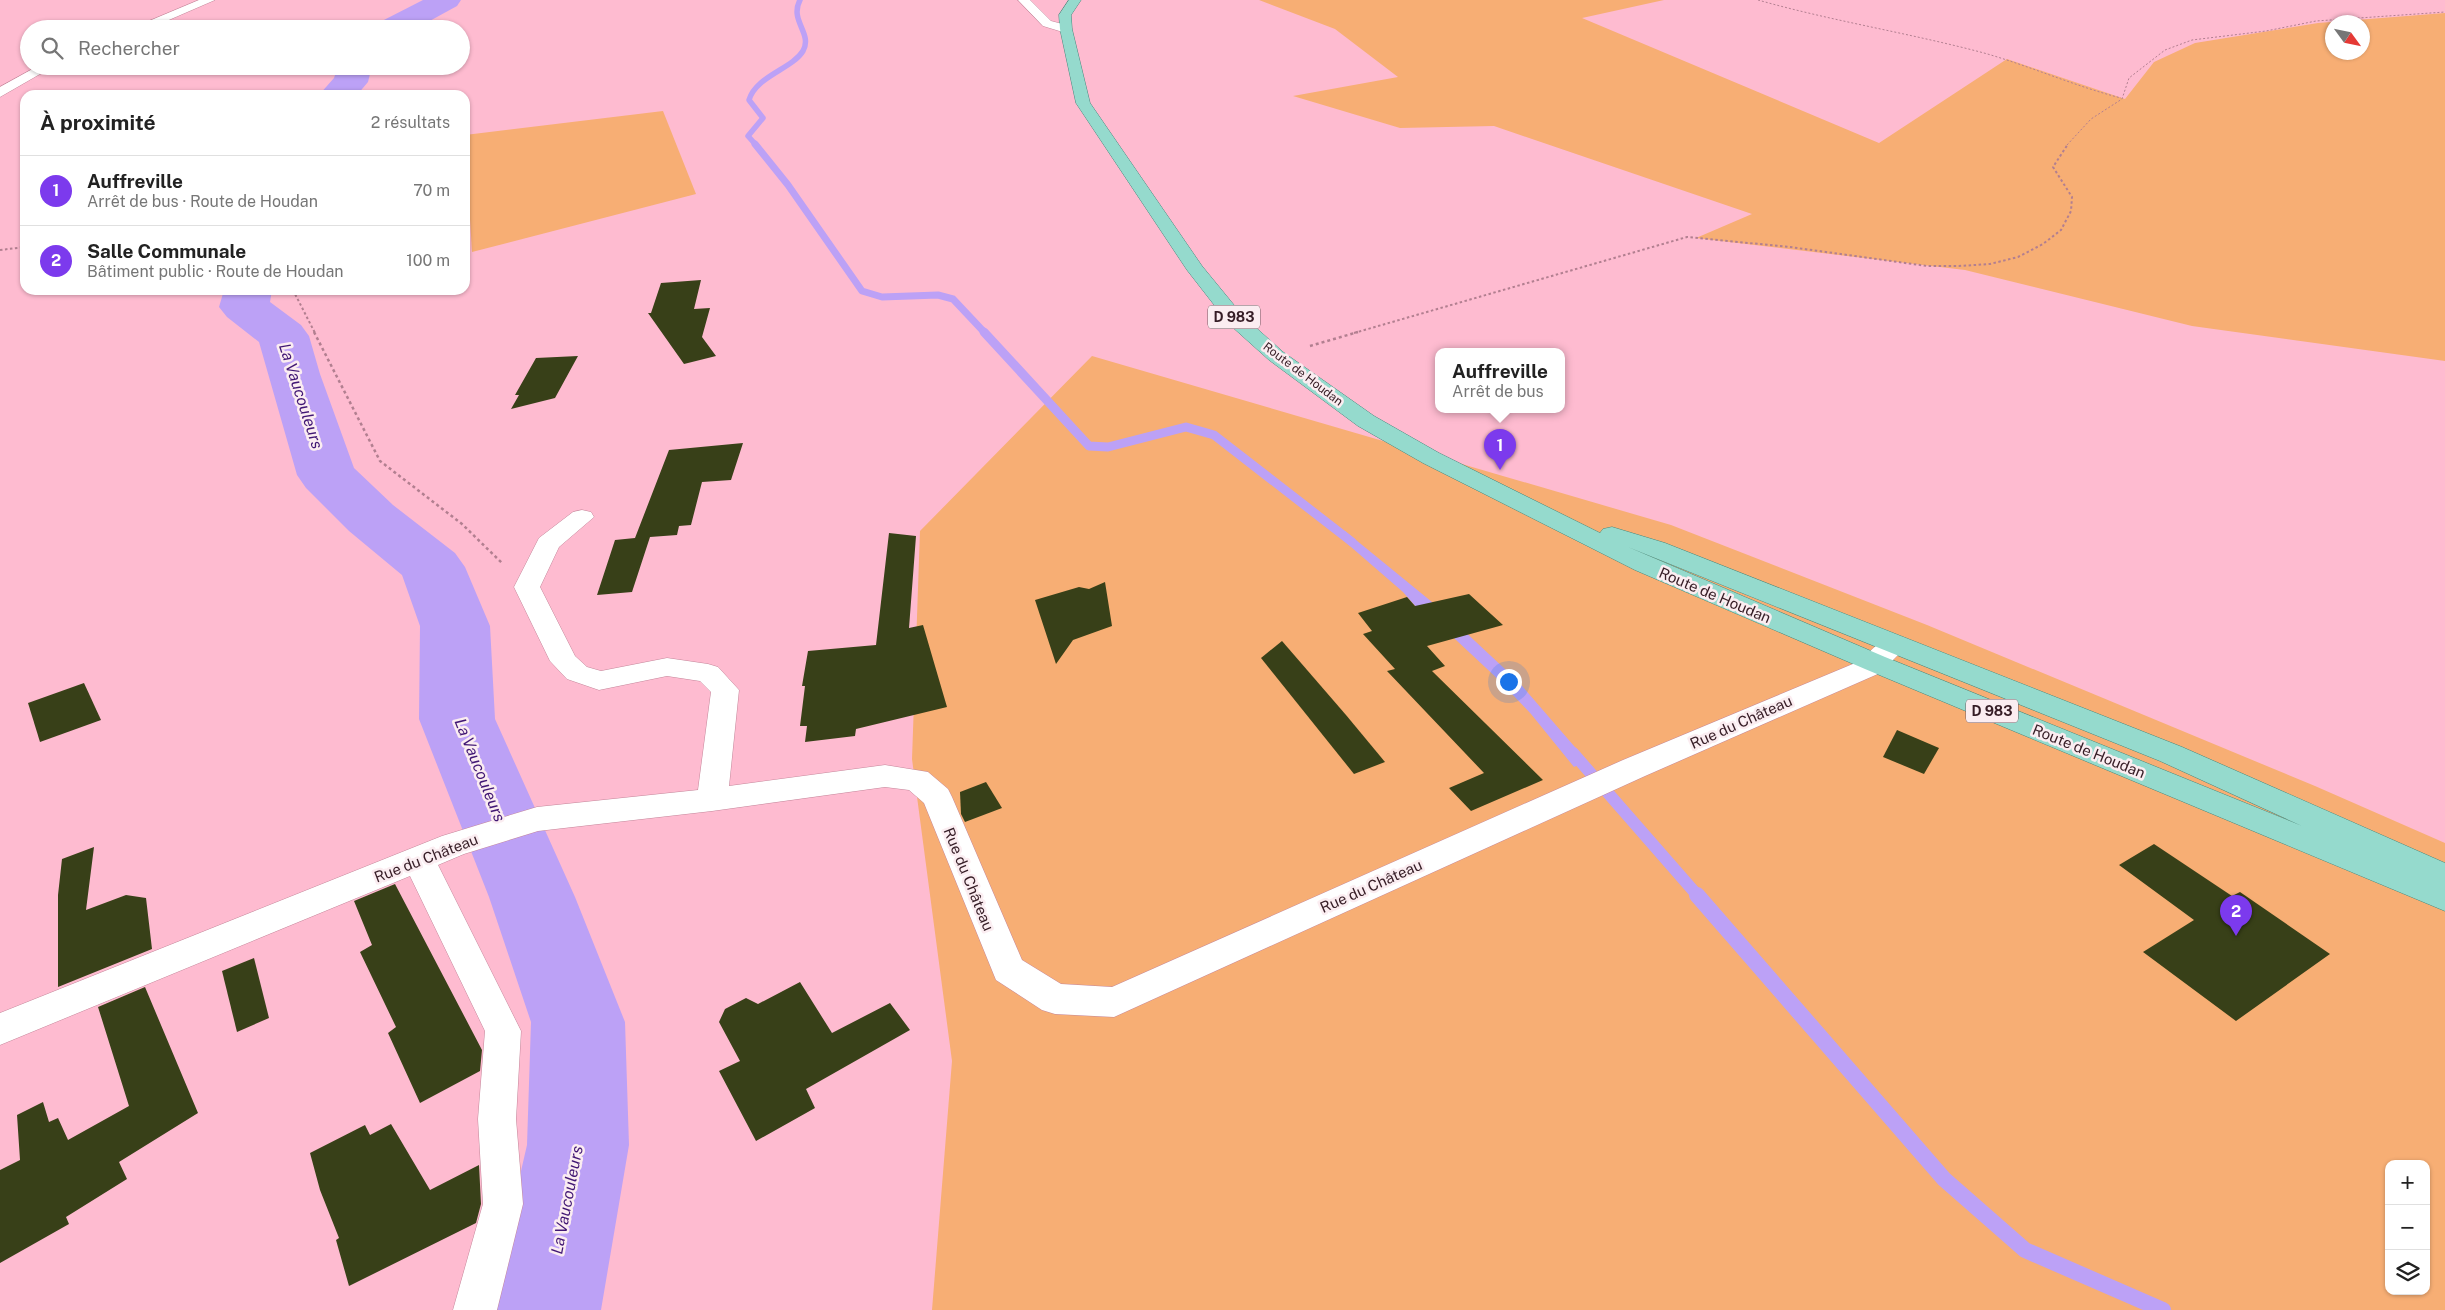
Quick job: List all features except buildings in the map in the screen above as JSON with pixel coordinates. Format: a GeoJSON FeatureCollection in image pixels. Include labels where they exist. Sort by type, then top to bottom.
{"type":"FeatureCollection","features":[{"type":"Feature","properties":{"kind":"main road","name":"Route de Houdan"},"geometry":{"type":"LineString","coordinates":[[1075,0],[1066,15],[1066,29],[1083,103],[1206,284],[1236,320],[1276,356],[1339,402],[1400,441],[1644,565],[1875,664],[2445,898]]}},
{"type":"Feature","properties":{"kind":"main road","name":"Route de Houdan"},"geometry":{"type":"LineString","coordinates":[[1544,513],[1656,548],[2171,754],[2445,877]]}},
{"type":"Feature","properties":{"kind":"street"},"geometry":{"type":"LineString","coordinates":[[159,20],[209,0]]}},
{"type":"Feature","properties":{"kind":"street"},"geometry":{"type":"LineString","coordinates":[[1024,0],[1044,22],[1054,29],[1066,29]]}},
{"type":"Feature","properties":{"kind":"street"},"geometry":{"type":"LineString","coordinates":[[0,93],[32,75]]}},
{"type":"Feature","properties":{"kind":"street"},"geometry":{"type":"LineString","coordinates":[[582,517],[548,543],[527,587],[564,661],[578,673],[599,681],[667,667],[708,673],[725,690],[712,800]]}},
{"type":"Feature","properties":{"kind":"street","name":"Rue du Château"},"geometry":{"type":"LineString","coordinates":[[0,1029],[453,845],[537,819],[712,800],[885,776],[917,780],[937,797],[1008,970],[1055,999],[1114,1002],[1634,768],[1731,728],[1875,664],[1895,644]]}},
{"type":"Feature","properties":{"kind":"street"},"geometry":{"type":"LineString","coordinates":[[419,860],[503,1032],[497,1120],[503,1204],[475,1310]]}},
{"type":"Feature","properties":{"kind":"path"},"geometry":{"type":"LineString","coordinates":[[1758,0],[1811,15],[1903,33],[1967,49],[2122,99]]}},
{"type":"Feature","properties":{"kind":"path"},"geometry":{"type":"LineString","coordinates":[[1276,356],[1688,238],[1735,240],[1888,262],[1950,267],[1996,262],[2029,254],[2058,234],[2072,215],[2073,197],[2053,167],[2067,142],[2103,107],[2122,99],[2129,78],[2165,50],[2192,40],[2266,31],[2316,21],[2445,12]]}},
{"type":"Feature","properties":{"kind":"path"},"geometry":{"type":"LineString","coordinates":[[0,250],[20,248]]}},
{"type":"Feature","properties":{"kind":"path"},"geometry":{"type":"LineString","coordinates":[[296,295],[380,460],[462,524],[527,587]]}},
{"type":"Feature","properties":{"kind":"shaded area"},"geometry":{"type":"Polygon","coordinates":[[[1259,0],[1664,0],[1582,18],[1879,143],[2007,59],[2125,99],[2154,62],[2195,43],[2325,22],[2325,60],[2370,60],[2370,19],[2445,13],[2445,361],[2192,326],[1965,270],[1696,238],[1752,214],[1494,126],[1400,128],[1293,96],[1398,77],[1335,29],[1259,0]]]}},
{"type":"Feature","properties":{"kind":"shaded area"},"geometry":{"type":"Polygon","coordinates":[[[663,111],[696,194],[472,252],[470,134],[663,111]]]}},
{"type":"Feature","properties":{"kind":"shaded area"},"geometry":{"type":"Polygon","coordinates":[[[1092,356],[1671,525],[1927,625],[2315,786],[2445,843],[2445,1310],[932,1310],[952,1061],[912,759],[920,531],[1092,356]]]}},
{"type":"Feature","properties":{"kind":"shaded area"},"geometry":{"type":"Polygon","coordinates":[[[1345,531],[1443,611],[1424,616],[1403,592],[1336,534],[1345,531]]]}},
{"type":"Feature","properties":{"kind":"shaded area"},"geometry":{"type":"Polygon","coordinates":[[[1509,671],[1587,761],[1574,767],[1531,714],[1495,676],[1509,671]]]}},
{"type":"Feature","properties":{"kind":"waterway","name":"La Vaucouleurs"},"geometry":{"type":"LineString","coordinates":[[408,20],[446,0]]}},
{"type":"Feature","properties":{"kind":"waterway"},"geometry":{"type":"LineString","coordinates":[[756,145],[748,136],[763,118],[749,100],[759,85],[791,63],[803,51],[805,38],[797,14],[800,0]]}},
{"type":"Feature","properties":{"kind":"waterway","name":"La Vaucouleurs"},"geometry":{"type":"LineString","coordinates":[[342,90],[350,82],[352,75]]}},
{"type":"Feature","properties":{"kind":"waterway"},"geometry":{"type":"LineString","coordinates":[[755,144],[788,185],[862,291],[882,297],[938,295],[953,299],[985,333]]}},
{"type":"Feature","properties":{"kind":"waterway","name":"La Vaucouleurs"},"geometry":{"type":"LineString","coordinates":[[247,295],[244,307],[283,336],[293,374],[327,475],[371,518],[432,567],[455,626],[457,719],[532,897],[578,1022],[578,1145],[545,1310]]}},
{"type":"Feature","properties":{"kind":"waterway"},"geometry":{"type":"LineString","coordinates":[[984,332],[1089,446],[1108,447],[1186,427],[1214,435],[1352,542]]}},
{"type":"Feature","properties":{"kind":"waterway"},"geometry":{"type":"LineString","coordinates":[[1450,626],[1511,683]]}},
{"type":"Feature","properties":{"kind":"waterway"},"geometry":{"type":"LineString","coordinates":[[1573,753],[1698,896]]}},
{"type":"Feature","properties":{"kind":"waterway"},"geometry":{"type":"LineString","coordinates":[[1697,895],[1944,1179],[2025,1250],[2163,1310]]}},
{"type":"Feature","properties":{"kind":"place","name":"Auffreville"},"geometry":{"type":"Point","coordinates":[1500,470]}},
{"type":"Feature","properties":{"kind":"place","name":"Salle Communale"},"geometry":{"type":"Point","coordinates":[2236,936]}}]}
